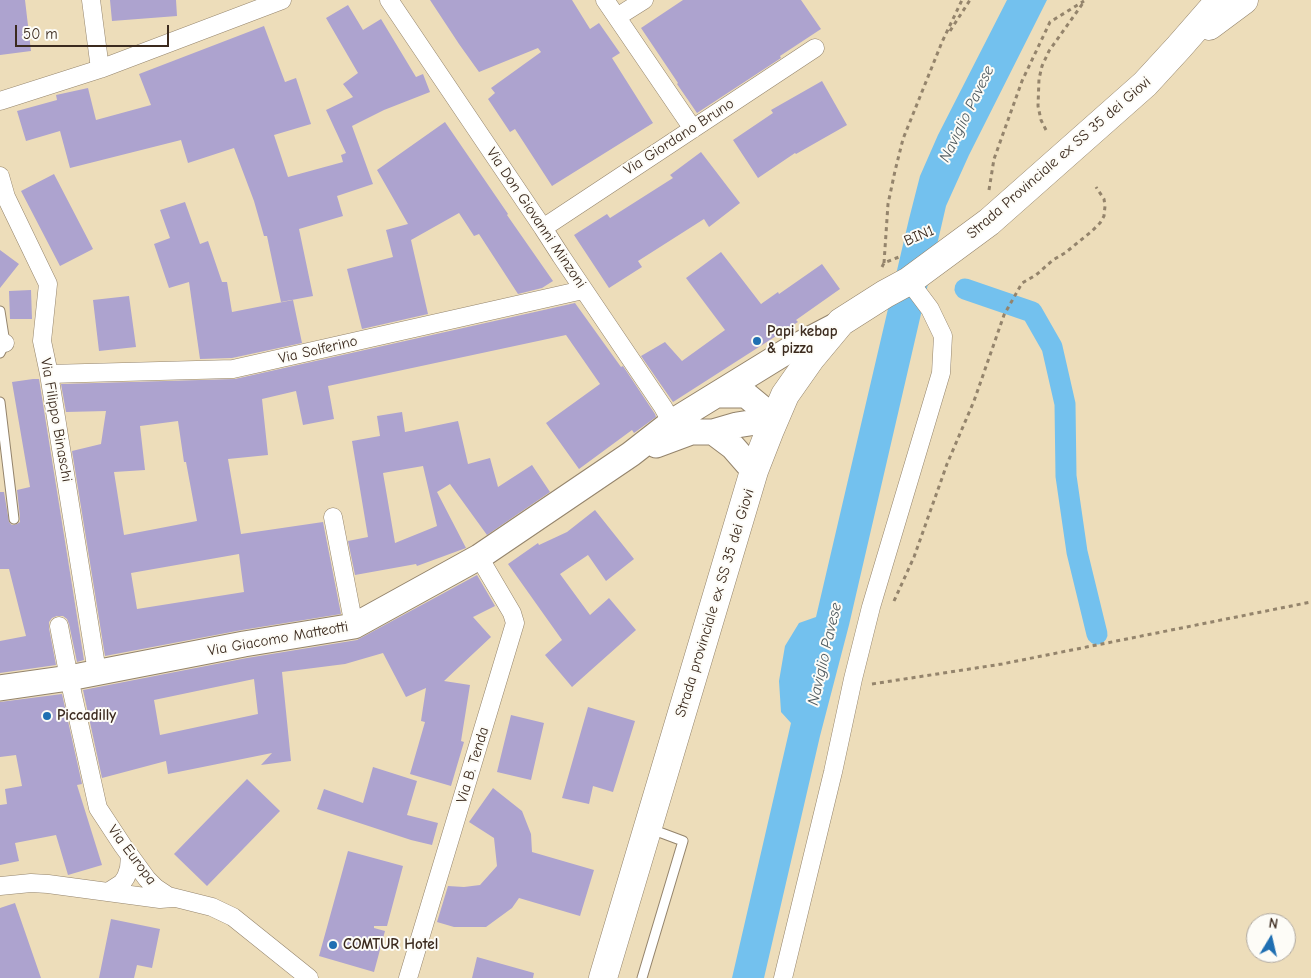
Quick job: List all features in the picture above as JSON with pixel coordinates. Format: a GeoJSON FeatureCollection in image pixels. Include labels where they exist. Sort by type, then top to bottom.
{"type":"FeatureCollection","features":[{"type":"Feature","properties":{"kind":"main road","name":"Strada Provinciale ex SS 35 dei Giovi"},"geometry":{"type":"LineString","coordinates":[[909,281],[989,222],[1145,84],[1220,0]]}},
{"type":"Feature","properties":{"kind":"main road","name":"Strada Provinciale ex SS 35 dei Giovi"},"geometry":{"type":"LineString","coordinates":[[1179,48],[1244,0]]}},
{"type":"Feature","properties":{"kind":"main road","name":"Strada provinciale ex SS 35 dei Giovi"},"geometry":{"type":"LineString","coordinates":[[603,978],[754,471],[785,395],[811,358],[841,322],[882,282],[909,281]]}},
{"type":"Feature","properties":{"kind":"street"},"geometry":{"type":"LineString","coordinates":[[92,0],[100,68]]}},
{"type":"Feature","properties":{"kind":"street"},"geometry":{"type":"LineString","coordinates":[[0,101],[100,68],[282,0]]}},
{"type":"Feature","properties":{"kind":"street","name":"Via Don Giovanni Minzoni"},"geometry":{"type":"LineString","coordinates":[[389,0],[676,429]]}},
{"type":"Feature","properties":{"kind":"street"},"geometry":{"type":"LineString","coordinates":[[605,0],[693,129]]}},
{"type":"Feature","properties":{"kind":"street"},"geometry":{"type":"LineString","coordinates":[[617,17],[644,0]]}},
{"type":"Feature","properties":{"kind":"street","name":"Via Giordano Bruno"},"geometry":{"type":"LineString","coordinates":[[543,228],[815,48]]}},
{"type":"Feature","properties":{"kind":"street","name":"Via Filippo Binaschi"},"geometry":{"type":"LineString","coordinates":[[0,176],[6,197],[48,284],[42,341],[97,672]]}},
{"type":"Feature","properties":{"kind":"street"},"geometry":{"type":"LineString","coordinates":[[783,978],[833,772],[870,607],[941,373],[943,336],[930,309],[909,281]]}},
{"type":"Feature","properties":{"kind":"street","name":"Via Solferino"},"geometry":{"type":"LineString","coordinates":[[49,374],[233,369],[583,290]]}},
{"type":"Feature","properties":{"kind":"street","name":"Via Giacomo Matteotti"},"geometry":{"type":"LineString","coordinates":[[0,688],[69,678],[244,644],[354,626],[479,558],[631,454],[676,429],[718,395],[789,350],[841,322]]}},
{"type":"Feature","properties":{"kind":"street"},"geometry":{"type":"LineString","coordinates":[[718,395],[746,395],[775,419]]}},
{"type":"Feature","properties":{"kind":"street","name":"Via Giacomo Matteotti"},"geometry":{"type":"LineString","coordinates":[[676,429],[692,432],[713,432],[737,425],[775,419]]}},
{"type":"Feature","properties":{"kind":"street"},"geometry":{"type":"LineString","coordinates":[[713,432],[733,447],[754,471]]}},
{"type":"Feature","properties":{"kind":"street"},"geometry":{"type":"LineString","coordinates":[[333,517],[354,626]]}},
{"type":"Feature","properties":{"kind":"street","name":"Via B. Tenda"},"geometry":{"type":"LineString","coordinates":[[408,978],[515,623],[512,613],[479,558]]}},
{"type":"Feature","properties":{"kind":"street","name":"Via Europa"},"geometry":{"type":"LineString","coordinates":[[59,626],[98,808],[130,856],[156,888],[168,896],[212,907],[234,916],[309,978]]}},
{"type":"Feature","properties":{"kind":"street"},"geometry":{"type":"LineString","coordinates":[[108,892],[122,883],[126,877],[130,856]]}},
{"type":"Feature","properties":{"kind":"street"},"geometry":{"type":"LineString","coordinates":[[0,886],[31,883],[48,884],[160,899],[174,897]]}},
{"type":"Feature","properties":{"kind":"lane"},"geometry":{"type":"LineString","coordinates":[[0,311],[2,346]]}},
{"type":"Feature","properties":{"kind":"lane"},"geometry":{"type":"LineString","coordinates":[[0,402],[14,519]]}},
{"type":"Feature","properties":{"kind":"lane"},"geometry":{"type":"LineString","coordinates":[[642,978],[683,841],[648,827]]}},
{"type":"Feature","properties":{"kind":"path"},"geometry":{"type":"LineString","coordinates":[[882,282],[888,204],[903,139],[942,42],[962,0]]}},
{"type":"Feature","properties":{"kind":"path"},"geometry":{"type":"LineString","coordinates":[[942,42],[970,0]]}},
{"type":"Feature","properties":{"kind":"path"},"geometry":{"type":"LineString","coordinates":[[1046,130],[1041,120],[1038,106],[1039,79],[1042,66],[1049,51],[1084,0]]}},
{"type":"Feature","properties":{"kind":"path"},"geometry":{"type":"LineString","coordinates":[[988,192],[994,159],[1022,81],[1050,22],[1084,0]]}},
{"type":"Feature","properties":{"kind":"path"},"geometry":{"type":"LineString","coordinates":[[891,608],[914,557],[947,464],[974,401],[1004,315],[1022,283],[1065,253],[1100,222],[1104,216],[1105,206],[1104,199],[1096,187]]}},
{"type":"Feature","properties":{"kind":"path","name":"BIN1"},"geometry":{"type":"LineString","coordinates":[[884,263],[902,256]]}},
{"type":"Feature","properties":{"kind":"path"},"geometry":{"type":"LineString","coordinates":[[882,282],[884,263]]}},
{"type":"Feature","properties":{"kind":"path"},"geometry":{"type":"LineString","coordinates":[[868,684],[1002,664],[1311,602]]}},
{"type":"Feature","properties":{"kind":"water","name":"Naviglio Pavese"},"geometry":{"type":"Polygon","coordinates":[[[1007,0],[1047,0],[969,155],[946,206],[849,625],[820,736],[764,978],[732,978],[791,723],[781,712],[779,681],[785,646],[799,623],[816,617],[920,176],[938,135],[1007,0]]]}},
{"type":"Feature","properties":{"kind":"building"},"geometry":{"type":"Polygon","coordinates":[[[0,0],[25,0],[31,51],[0,55],[0,0]]]}},
{"type":"Feature","properties":{"kind":"building"},"geometry":{"type":"Polygon","coordinates":[[[110,0],[176,0],[177,16],[112,21],[110,0]]]}},
{"type":"Feature","properties":{"kind":"building"},"geometry":{"type":"Polygon","coordinates":[[[430,0],[572,0],[590,29],[599,23],[620,53],[612,58],[653,123],[552,186],[515,129],[510,132],[488,99],[495,93],[491,88],[541,52],[538,48],[479,72],[430,0]]]}},
{"type":"Feature","properties":{"kind":"building"},"geometry":{"type":"Polygon","coordinates":[[[683,0],[801,0],[821,29],[780,56],[781,58],[697,113],[641,28],[683,0]]]}},
{"type":"Feature","properties":{"kind":"building"},"geometry":{"type":"Polygon","coordinates":[[[348,5],[363,30],[381,19],[416,77],[423,74],[430,92],[384,110],[352,126],[373,184],[337,196],[343,216],[299,229],[313,296],[281,302],[267,236],[264,236],[254,201],[234,148],[188,163],[181,140],[70,168],[60,131],[26,141],[17,111],[57,100],[56,95],[88,88],[96,120],[151,105],[139,74],[264,26],[285,82],[296,78],[311,124],[274,135],[288,177],[343,162],[341,155],[346,153],[326,110],[353,97],[343,84],[358,73],[326,18],[348,5]]]}},
{"type":"Feature","properties":{"kind":"building"},"geometry":{"type":"Polygon","coordinates":[[[822,81],[847,125],[795,153],[758,178],[733,140],[773,113],[771,110],[822,81]]]}},
{"type":"Feature","properties":{"kind":"building"},"geometry":{"type":"Polygon","coordinates":[[[445,122],[553,281],[542,288],[518,294],[479,234],[474,236],[459,213],[411,240],[428,314],[362,329],[347,269],[393,257],[386,230],[408,224],[377,170],[445,122]]]}},
{"type":"Feature","properties":{"kind":"building"},"geometry":{"type":"Polygon","coordinates":[[[701,152],[740,203],[709,227],[704,219],[638,261],[642,267],[609,288],[574,235],[607,214],[610,218],[673,178],[670,175],[701,152]]]}},
{"type":"Feature","properties":{"kind":"building"},"geometry":{"type":"Polygon","coordinates":[[[54,174],[93,249],[60,266],[21,191],[54,174]]]}},
{"type":"Feature","properties":{"kind":"building"},"geometry":{"type":"Polygon","coordinates":[[[185,202],[200,244],[208,241],[222,282],[227,282],[232,312],[293,300],[302,343],[232,358],[200,359],[189,282],[169,288],[154,244],[170,238],[160,210],[185,202]]]}},
{"type":"Feature","properties":{"kind":"building"},"geometry":{"type":"Polygon","coordinates":[[[0,250],[19,264],[0,288],[0,250]]]}},
{"type":"Feature","properties":{"kind":"building"},"geometry":{"type":"Polygon","coordinates":[[[721,252],[761,304],[778,292],[779,294],[822,264],[840,289],[796,320],[798,322],[673,402],[641,356],[665,342],[682,361],[725,330],[686,278],[721,252]]]}},
{"type":"Feature","properties":{"kind":"building"},"geometry":{"type":"Polygon","coordinates":[[[31,290],[32,319],[10,319],[9,291],[31,290]]]}},
{"type":"Feature","properties":{"kind":"building"},"geometry":{"type":"Polygon","coordinates":[[[129,296],[136,347],[99,351],[93,300],[129,296]]]}},
{"type":"Feature","properties":{"kind":"building"},"geometry":{"type":"Polygon","coordinates":[[[575,303],[621,367],[623,366],[656,417],[634,433],[632,430],[579,469],[546,423],[600,384],[566,335],[328,386],[334,419],[303,425],[296,391],[262,399],[268,455],[228,459],[241,534],[323,522],[341,614],[242,630],[105,656],[72,451],[101,444],[106,411],[66,412],[61,384],[235,379],[575,303]],[[178,421],[140,426],[145,470],[114,472],[124,535],[197,521],[186,462],[184,462],[178,421]],[[239,554],[131,573],[137,609],[244,592],[239,554]]]}},
{"type":"Feature","properties":{"kind":"building"},"geometry":{"type":"Polygon","coordinates":[[[39,379],[84,660],[77,662],[67,619],[63,616],[57,616],[49,622],[56,665],[0,673],[0,641],[26,636],[9,569],[0,569],[0,492],[4,492],[9,522],[12,525],[17,524],[20,522],[20,518],[17,490],[30,487],[12,382],[39,379]]]}},
{"type":"Feature","properties":{"kind":"building"},"geometry":{"type":"Polygon","coordinates":[[[402,412],[405,432],[458,421],[468,464],[490,458],[498,487],[532,465],[550,492],[487,535],[450,484],[437,492],[466,548],[417,566],[416,564],[355,575],[348,541],[368,537],[352,441],[380,436],[377,416],[402,412]],[[423,466],[383,473],[395,543],[437,526],[423,466]]]}},
{"type":"Feature","properties":{"kind":"building"},"geometry":{"type":"Polygon","coordinates":[[[595,510],[634,559],[606,581],[588,555],[560,574],[590,615],[609,598],[636,630],[572,687],[545,655],[562,640],[508,564],[538,543],[539,545],[567,532],[595,510]]]}},
{"type":"Feature","properties":{"kind":"building"},"geometry":{"type":"Polygon","coordinates":[[[477,575],[495,606],[473,617],[491,637],[444,681],[470,685],[461,741],[464,742],[451,786],[410,774],[425,722],[421,721],[426,688],[406,697],[383,653],[345,664],[282,672],[291,761],[261,765],[272,753],[168,774],[166,761],[102,778],[83,690],[247,658],[357,640],[477,575]],[[254,679],[154,700],[160,735],[258,714],[254,679]]]}},
{"type":"Feature","properties":{"kind":"building"},"geometry":{"type":"Polygon","coordinates":[[[62,694],[82,784],[77,785],[102,865],[68,875],[56,835],[15,843],[19,861],[0,865],[0,805],[7,804],[5,789],[22,786],[16,755],[0,757],[0,702],[62,694]]]}},
{"type":"Feature","properties":{"kind":"building"},"geometry":{"type":"Polygon","coordinates":[[[588,707],[635,721],[613,792],[593,786],[589,804],[562,798],[588,707]]]}},
{"type":"Feature","properties":{"kind":"building"},"geometry":{"type":"Polygon","coordinates":[[[511,715],[544,723],[531,780],[497,772],[511,715]]]}},
{"type":"Feature","properties":{"kind":"building"},"geometry":{"type":"Polygon","coordinates":[[[373,767],[417,781],[407,815],[438,823],[432,845],[411,840],[317,809],[324,789],[363,803],[373,767]]]}},
{"type":"Feature","properties":{"kind":"building"},"geometry":{"type":"Polygon","coordinates":[[[247,779],[280,811],[207,886],[174,854],[247,779]]]}},
{"type":"Feature","properties":{"kind":"building"},"geometry":{"type":"Polygon","coordinates":[[[493,788],[522,811],[531,834],[532,852],[594,870],[580,916],[519,898],[512,908],[486,927],[454,927],[437,922],[448,886],[480,885],[497,866],[494,838],[469,822],[493,788]]]}},
{"type":"Feature","properties":{"kind":"building"},"geometry":{"type":"Polygon","coordinates":[[[348,851],[403,866],[387,926],[374,926],[374,928],[385,931],[374,972],[319,956],[348,851]]]}},
{"type":"Feature","properties":{"kind":"building"},"geometry":{"type":"Polygon","coordinates":[[[15,903],[41,978],[0,978],[0,908],[15,903]]]}},
{"type":"Feature","properties":{"kind":"building"},"geometry":{"type":"Polygon","coordinates":[[[111,919],[160,929],[152,968],[137,965],[134,978],[99,978],[111,919]]]}},
{"type":"Feature","properties":{"kind":"building"},"geometry":{"type":"Polygon","coordinates":[[[477,957],[534,973],[533,978],[472,978],[477,957]]]}},
{"type":"Feature","properties":{"kind":"waterway"},"geometry":{"type":"LineString","coordinates":[[965,289],[1032,312],[1052,347],[1065,404],[1066,476],[1077,552],[1097,634]]}},
{"type":"Feature","properties":{"kind":"place","name":"Papi kebap & pizza"},"geometry":{"type":"Point","coordinates":[757,341]}},
{"type":"Feature","properties":{"kind":"place","name":"Piccadilly"},"geometry":{"type":"Point","coordinates":[47,716]}},
{"type":"Feature","properties":{"kind":"place","name":"COMTUR Hotel"},"geometry":{"type":"Point","coordinates":[333,945]}}]}
